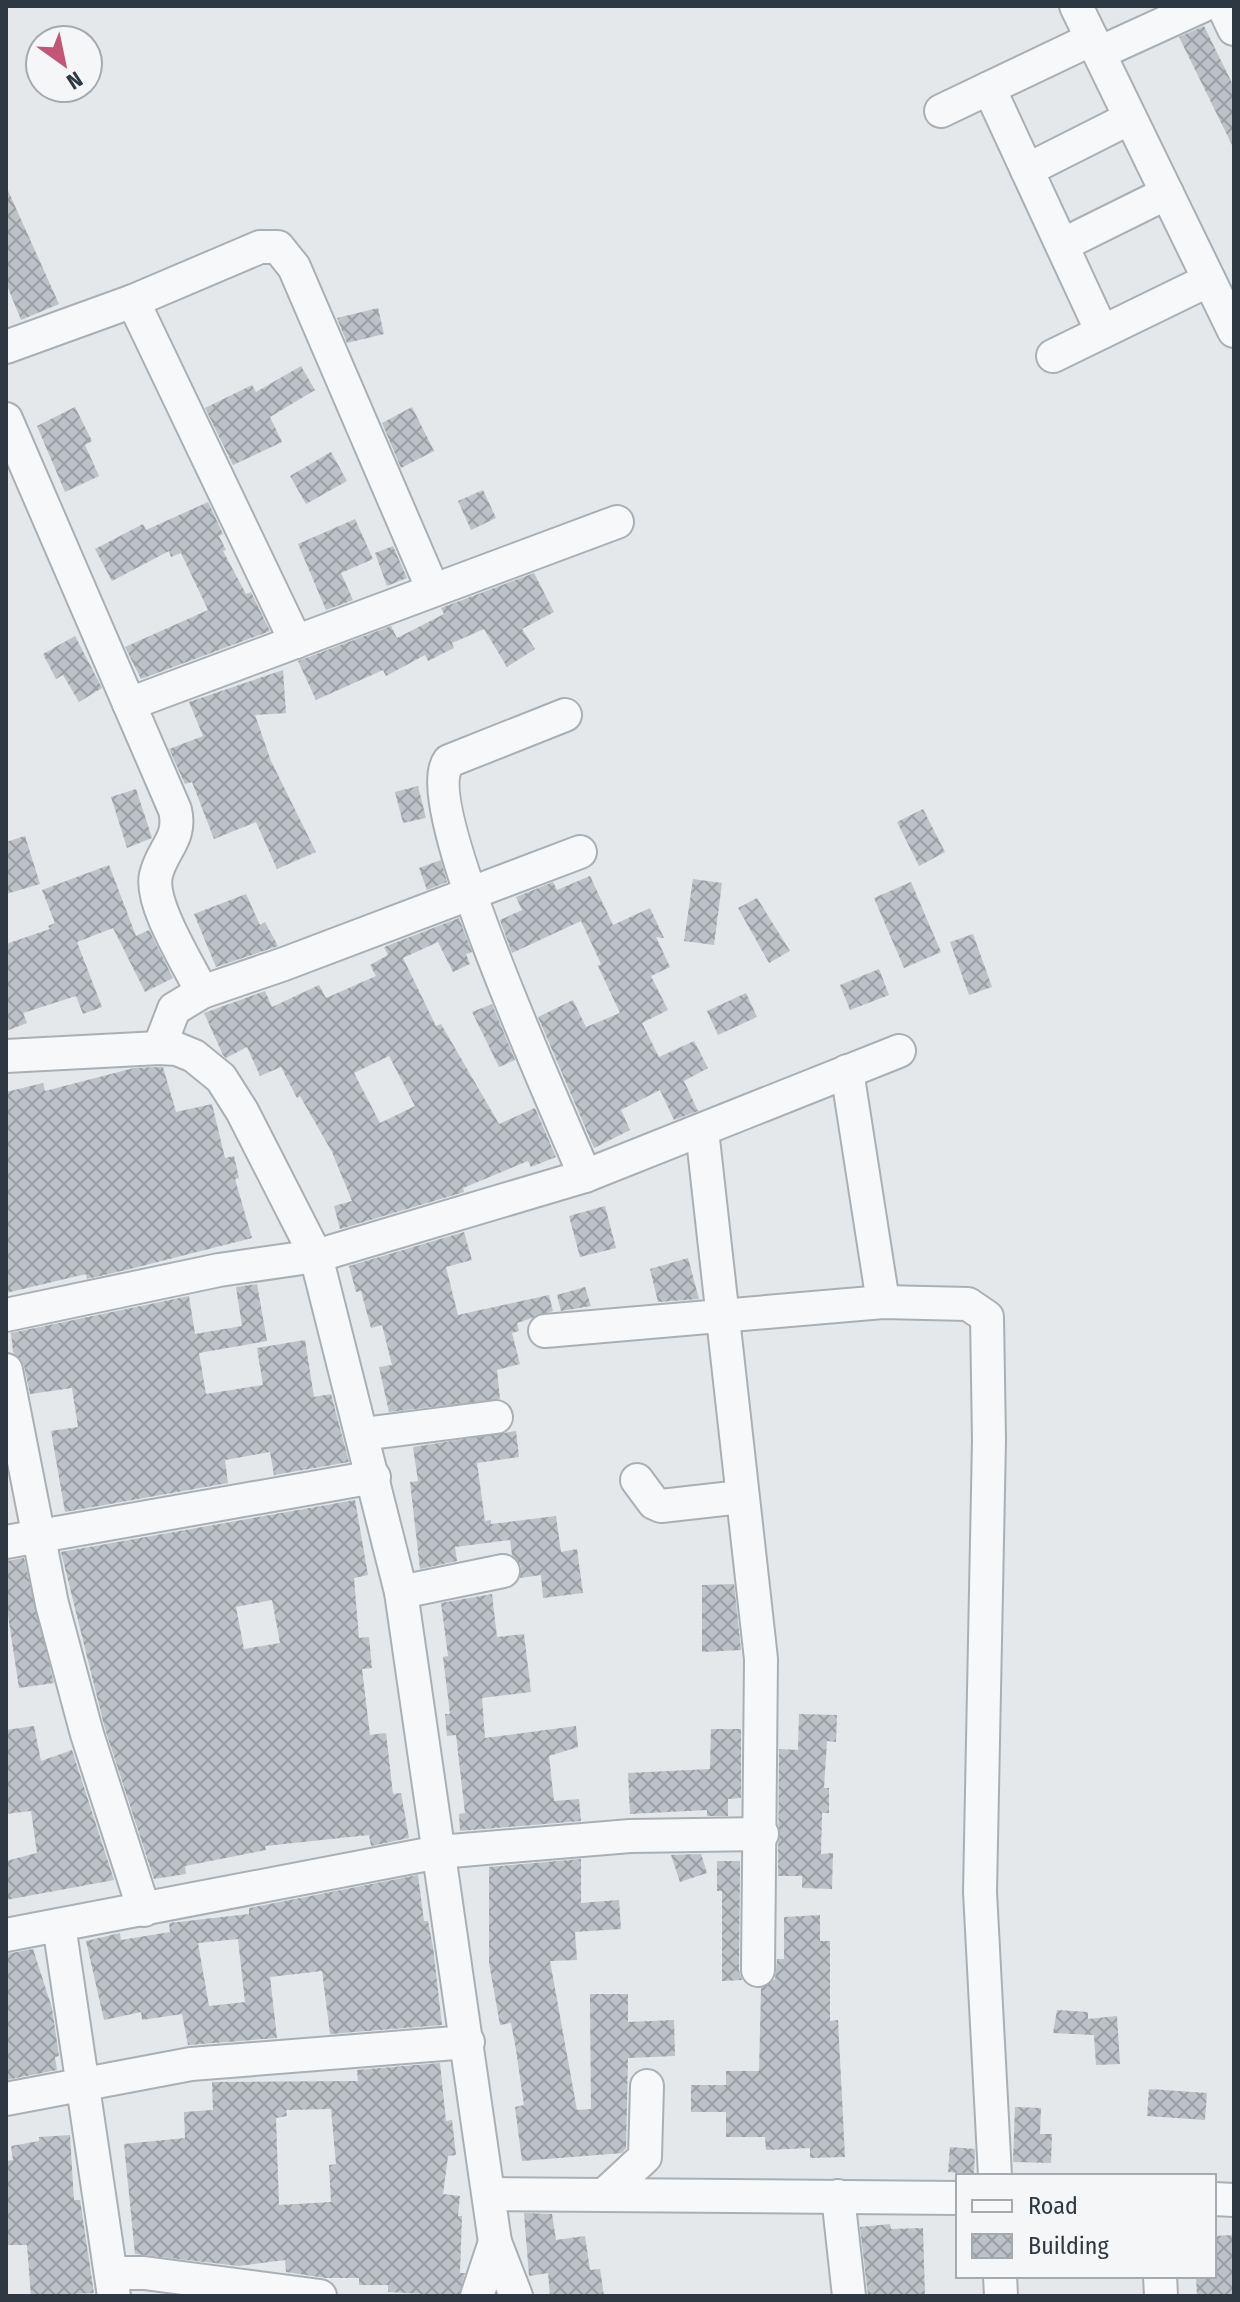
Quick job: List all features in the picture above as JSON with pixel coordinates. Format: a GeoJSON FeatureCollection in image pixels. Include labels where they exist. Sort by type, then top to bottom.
{"type":"FeatureCollection","features":[{"type":"Feature","properties":{"kind":"street"},"geometry":{"type":"LineString","coordinates":[[1076,6],[1234,331]]}},
{"type":"Feature","properties":{"kind":"street"},"geometry":{"type":"LineString","coordinates":[[941,111],[989,88],[1202,6]]}},
{"type":"Feature","properties":{"kind":"street"},"geometry":{"type":"LineString","coordinates":[[1223,6],[1234,29]]}},
{"type":"Feature","properties":{"kind":"street"},"geometry":{"type":"LineString","coordinates":[[989,88],[1102,332]]}},
{"type":"Feature","properties":{"kind":"street"},"geometry":{"type":"LineString","coordinates":[[1027,170],[1130,118]]}},
{"type":"Feature","properties":{"kind":"street"},"geometry":{"type":"LineString","coordinates":[[1062,245],[1167,193]]}},
{"type":"Feature","properties":{"kind":"street"},"geometry":{"type":"LineString","coordinates":[[6,347],[133,301],[260,247],[278,247],[294,267],[433,590]]}},
{"type":"Feature","properties":{"kind":"street"},"geometry":{"type":"LineString","coordinates":[[1053,356],[1209,280]]}},
{"type":"Feature","properties":{"kind":"street"},"geometry":{"type":"LineString","coordinates":[[133,301],[296,642]]}},
{"type":"Feature","properties":{"kind":"street"},"geometry":{"type":"LineString","coordinates":[[6,419],[179,824],[159,867],[154,890],[202,992]]}},
{"type":"Feature","properties":{"kind":"street"},"geometry":{"type":"LineString","coordinates":[[129,704],[617,522]]}},
{"type":"Feature","properties":{"kind":"street"},"geometry":{"type":"LineString","coordinates":[[565,715],[449,761],[445,766],[445,796],[468,896],[585,1176]]}},
{"type":"Feature","properties":{"kind":"street"},"geometry":{"type":"LineString","coordinates":[[159,1048],[174,1009],[202,992],[580,852]]}},
{"type":"Feature","properties":{"kind":"street"},"geometry":{"type":"LineString","coordinates":[[6,1056],[159,1048],[177,1049],[194,1056],[214,1072],[231,1092],[316,1256],[401,1592],[495,2242],[516,2296]]}},
{"type":"Feature","properties":{"kind":"street"},"geometry":{"type":"LineString","coordinates":[[6,1315],[219,1270],[316,1256],[585,1176],[899,1051]]}},
{"type":"Feature","properties":{"kind":"street"},"geometry":{"type":"LineString","coordinates":[[847,1071],[883,1302]]}},
{"type":"Feature","properties":{"kind":"street"},"geometry":{"type":"LineString","coordinates":[[702,1130],[762,1671],[758,1970]]}},
{"type":"Feature","properties":{"kind":"street"},"geometry":{"type":"LineString","coordinates":[[545,1331],[722,1319],[883,1302],[968,1304],[987,1317],[990,1329],[980,1892],[995,2174]]}},
{"type":"Feature","properties":{"kind":"street"},"geometry":{"type":"LineString","coordinates":[[6,1370],[52,1604],[87,1734],[144,1910]]}},
{"type":"Feature","properties":{"kind":"street"},"geometry":{"type":"LineString","coordinates":[[363,1434],[496,1417]]}},
{"type":"Feature","properties":{"kind":"street"},"geometry":{"type":"LineString","coordinates":[[6,1542],[374,1477]]}},
{"type":"Feature","properties":{"kind":"street"},"geometry":{"type":"LineString","coordinates":[[637,1480],[651,1499],[661,1506],[741,1497]]}},
{"type":"Feature","properties":{"kind":"street"},"geometry":{"type":"LineString","coordinates":[[401,1592],[503,1571]]}},
{"type":"Feature","properties":{"kind":"street"},"geometry":{"type":"LineString","coordinates":[[6,1935],[439,1852],[630,1836],[762,1834]]}},
{"type":"Feature","properties":{"kind":"street"},"geometry":{"type":"LineString","coordinates":[[71,1922],[103,2082],[96,2189],[123,2279],[320,2296]]}},
{"type":"Feature","properties":{"kind":"street"},"geometry":{"type":"LineString","coordinates":[[6,2099],[191,2064],[468,2042]]}},
{"type":"Feature","properties":{"kind":"street"},"geometry":{"type":"LineString","coordinates":[[604,2195],[645,2157],[647,2086]]}},
{"type":"Feature","properties":{"kind":"street"},"geometry":{"type":"LineString","coordinates":[[490,2194],[956,2198]]}},
{"type":"Feature","properties":{"kind":"street"},"geometry":{"type":"LineString","coordinates":[[838,2196],[849,2296]]}},
{"type":"Feature","properties":{"kind":"street"},"geometry":{"type":"LineString","coordinates":[[477,2296],[495,2242]]}},
{"type":"Feature","properties":{"kind":"building"},"geometry":{"type":"Polygon","coordinates":[[[1204,26],[1234,87],[1234,149],[1179,37],[1204,26]]]}},
{"type":"Feature","properties":{"kind":"building"},"geometry":{"type":"Polygon","coordinates":[[[6,186],[59,304],[21,320],[6,283],[6,186]]]}},
{"type":"Feature","properties":{"kind":"building"},"geometry":{"type":"Polygon","coordinates":[[[378,308],[384,334],[347,343],[337,318],[378,308]]]}},
{"type":"Feature","properties":{"kind":"building"},"geometry":{"type":"Polygon","coordinates":[[[301,366],[315,390],[270,417],[282,442],[233,465],[205,408],[252,385],[256,392],[301,366]]]}},
{"type":"Feature","properties":{"kind":"building"},"geometry":{"type":"Polygon","coordinates":[[[75,407],[92,441],[85,445],[99,476],[65,492],[37,426],[75,407]]]}},
{"type":"Feature","properties":{"kind":"building"},"geometry":{"type":"Polygon","coordinates":[[[412,407],[434,451],[401,468],[382,423],[412,407]]]}},
{"type":"Feature","properties":{"kind":"building"},"geometry":{"type":"Polygon","coordinates":[[[331,452],[347,481],[306,504],[290,476],[331,452]]]}},
{"type":"Feature","properties":{"kind":"building"},"geometry":{"type":"Polygon","coordinates":[[[483,490],[496,518],[471,530],[458,501],[483,490]]]}},
{"type":"Feature","properties":{"kind":"building"},"geometry":{"type":"Polygon","coordinates":[[[208,502],[223,534],[219,536],[226,550],[223,551],[246,594],[251,592],[270,631],[141,679],[125,647],[208,610],[181,553],[171,557],[169,551],[112,581],[95,549],[143,524],[146,530],[208,502]]]}},
{"type":"Feature","properties":{"kind":"building"},"geometry":{"type":"Polygon","coordinates":[[[355,519],[373,559],[341,573],[353,600],[326,610],[298,544],[355,519]]]}},
{"type":"Feature","properties":{"kind":"building"},"geometry":{"type":"Polygon","coordinates":[[[393,546],[407,578],[387,586],[375,553],[393,546]]]}},
{"type":"Feature","properties":{"kind":"building"},"geometry":{"type":"Polygon","coordinates":[[[534,573],[554,612],[522,629],[535,649],[507,667],[484,629],[452,643],[454,648],[428,661],[425,655],[386,676],[383,670],[316,700],[298,661],[391,626],[397,638],[444,614],[441,608],[534,573]]]}},
{"type":"Feature","properties":{"kind":"building"},"geometry":{"type":"Polygon","coordinates":[[[75,636],[102,688],[79,702],[63,675],[56,679],[43,654],[75,636]]]}},
{"type":"Feature","properties":{"kind":"building"},"geometry":{"type":"Polygon","coordinates":[[[283,670],[286,713],[255,715],[271,761],[316,852],[277,869],[256,822],[214,839],[192,782],[185,784],[169,749],[203,736],[189,702],[283,670]]]}},
{"type":"Feature","properties":{"kind":"building"},"geometry":{"type":"Polygon","coordinates":[[[418,786],[426,818],[403,823],[395,792],[418,786]]]}},
{"type":"Feature","properties":{"kind":"building"},"geometry":{"type":"Polygon","coordinates":[[[136,789],[152,838],[127,848],[111,797],[136,789]]]}},
{"type":"Feature","properties":{"kind":"building"},"geometry":{"type":"Polygon","coordinates":[[[923,809],[945,852],[919,866],[897,822],[923,809]]]}},
{"type":"Feature","properties":{"kind":"building"},"geometry":{"type":"Polygon","coordinates":[[[25,836],[40,884],[6,894],[6,842],[25,836]]]}},
{"type":"Feature","properties":{"kind":"building"},"geometry":{"type":"Polygon","coordinates":[[[441,860],[447,882],[427,890],[419,868],[441,860]]]}},
{"type":"Feature","properties":{"kind":"building"},"geometry":{"type":"Polygon","coordinates":[[[109,865],[136,936],[149,930],[173,978],[145,992],[113,928],[77,942],[102,1007],[83,1014],[76,996],[23,1013],[27,1023],[6,1031],[6,944],[50,929],[48,926],[55,923],[42,890],[109,865]]]}},
{"type":"Feature","properties":{"kind":"building"},"geometry":{"type":"Polygon","coordinates":[[[590,876],[613,925],[650,908],[664,938],[656,937],[670,967],[651,976],[668,1010],[642,1023],[659,1057],[694,1041],[708,1068],[684,1081],[698,1111],[674,1120],[660,1090],[621,1110],[630,1130],[594,1148],[538,1017],[573,1000],[586,1027],[620,1013],[598,966],[601,964],[581,921],[512,953],[500,920],[522,910],[516,897],[553,882],[557,890],[590,876]]]}},
{"type":"Feature","properties":{"kind":"building"},"geometry":{"type":"Polygon","coordinates":[[[693,879],[722,883],[714,945],[684,941],[693,879]]]}},
{"type":"Feature","properties":{"kind":"building"},"geometry":{"type":"Polygon","coordinates":[[[911,882],[941,952],[904,968],[874,898],[911,882]]]}},
{"type":"Feature","properties":{"kind":"building"},"geometry":{"type":"Polygon","coordinates":[[[246,894],[260,925],[265,922],[278,946],[216,967],[194,914],[246,894]]]}},
{"type":"Feature","properties":{"kind":"building"},"geometry":{"type":"Polygon","coordinates":[[[757,898],[790,951],[769,963],[738,908],[757,898]]]}},
{"type":"Feature","properties":{"kind":"building"},"geometry":{"type":"Polygon","coordinates":[[[459,918],[472,952],[466,954],[470,964],[453,972],[438,942],[403,958],[436,1026],[441,1024],[499,1124],[535,1108],[556,1157],[531,1167],[528,1161],[463,1188],[464,1192],[340,1229],[334,1206],[352,1201],[332,1152],[300,1096],[297,1098],[281,1067],[260,1076],[247,1047],[226,1058],[204,1013],[265,991],[272,1007],[319,985],[326,998],[376,976],[370,965],[388,955],[384,947],[459,918]],[[389,1056],[354,1073],[380,1123],[415,1106],[389,1056]]]}},
{"type":"Feature","properties":{"kind":"building"},"geometry":{"type":"Polygon","coordinates":[[[973,934],[992,987],[969,995],[950,942],[973,934]]]}},
{"type":"Feature","properties":{"kind":"building"},"geometry":{"type":"Polygon","coordinates":[[[879,969],[889,995],[850,1010],[840,985],[879,969]]]}},
{"type":"Feature","properties":{"kind":"building"},"geometry":{"type":"Polygon","coordinates":[[[746,993],[757,1017],[718,1035],[707,1011],[746,993]]]}},
{"type":"Feature","properties":{"kind":"building"},"geometry":{"type":"Polygon","coordinates":[[[492,1004],[515,1060],[499,1067],[472,1012],[492,1004]]]}},
{"type":"Feature","properties":{"kind":"building"},"geometry":{"type":"Polygon","coordinates":[[[163,1067],[176,1112],[212,1104],[225,1158],[234,1156],[239,1178],[235,1179],[252,1238],[87,1279],[86,1274],[6,1293],[6,1092],[43,1083],[45,1091],[134,1068],[163,1067]]]}},
{"type":"Feature","properties":{"kind":"building"},"geometry":{"type":"Polygon","coordinates":[[[605,1206],[616,1248],[580,1257],[569,1216],[605,1206]]]}},
{"type":"Feature","properties":{"kind":"building"},"geometry":{"type":"Polygon","coordinates":[[[464,1232],[472,1260],[446,1267],[458,1315],[549,1295],[553,1311],[517,1323],[519,1331],[512,1333],[520,1364],[497,1370],[500,1399],[389,1412],[379,1367],[392,1365],[382,1325],[371,1328],[361,1291],[356,1292],[349,1266],[464,1232]]]}},
{"type":"Feature","properties":{"kind":"building"},"geometry":{"type":"Polygon","coordinates":[[[688,1258],[699,1299],[658,1302],[650,1269],[688,1258]]]}},
{"type":"Feature","properties":{"kind":"building"},"geometry":{"type":"Polygon","coordinates":[[[257,1284],[267,1341],[199,1353],[206,1394],[263,1385],[257,1348],[305,1340],[314,1397],[331,1394],[349,1462],[274,1475],[270,1452],[225,1460],[228,1483],[65,1512],[51,1431],[78,1427],[72,1388],[30,1394],[24,1366],[13,1352],[11,1333],[189,1296],[195,1334],[242,1326],[236,1287],[257,1284]]]}},
{"type":"Feature","properties":{"kind":"building"},"geometry":{"type":"Polygon","coordinates":[[[585,1287],[591,1306],[561,1311],[557,1295],[585,1287]]]}},
{"type":"Feature","properties":{"kind":"building"},"geometry":{"type":"Polygon","coordinates":[[[516,1431],[519,1457],[477,1463],[485,1521],[491,1520],[491,1524],[556,1516],[561,1552],[577,1549],[583,1593],[543,1598],[541,1575],[520,1578],[521,1566],[512,1555],[510,1540],[455,1547],[457,1561],[420,1569],[410,1482],[418,1481],[413,1447],[516,1431]]]}},
{"type":"Feature","properties":{"kind":"building"},"geometry":{"type":"Polygon","coordinates":[[[355,1500],[368,1575],[354,1578],[359,1638],[369,1637],[372,1668],[362,1669],[370,1735],[386,1733],[393,1794],[401,1793],[409,1838],[371,1846],[369,1835],[265,1846],[266,1850],[185,1866],[186,1874],[154,1879],[105,1729],[61,1552],[355,1500]],[[272,1600],[236,1607],[244,1649],[280,1643],[272,1600]]]}},
{"type":"Feature","properties":{"kind":"building"},"geometry":{"type":"Polygon","coordinates":[[[24,1558],[54,1683],[19,1688],[6,1602],[6,1561],[24,1558]]]}},
{"type":"Feature","properties":{"kind":"building"},"geometry":{"type":"Polygon","coordinates":[[[734,1584],[741,1650],[702,1652],[702,1585],[734,1584]]]}},
{"type":"Feature","properties":{"kind":"building"},"geometry":{"type":"Polygon","coordinates":[[[492,1594],[497,1637],[524,1634],[531,1692],[482,1698],[485,1738],[576,1726],[578,1747],[549,1756],[554,1801],[579,1799],[581,1821],[460,1831],[459,1814],[465,1813],[456,1735],[447,1736],[445,1714],[450,1714],[443,1657],[448,1656],[441,1603],[492,1594]]]}},
{"type":"Feature","properties":{"kind":"building"},"geometry":{"type":"Polygon","coordinates":[[[799,1714],[837,1715],[836,1742],[827,1741],[824,1788],[829,1788],[829,1813],[822,1813],[821,1854],[833,1853],[832,1889],[802,1888],[802,1876],[778,1876],[779,1749],[798,1750],[799,1714]]]}},
{"type":"Feature","properties":{"kind":"building"},"geometry":{"type":"Polygon","coordinates":[[[34,1726],[41,1761],[72,1750],[114,1880],[6,1900],[6,1861],[37,1853],[31,1811],[6,1814],[6,1730],[34,1726]]]}},
{"type":"Feature","properties":{"kind":"building"},"geometry":{"type":"Polygon","coordinates":[[[711,1729],[741,1729],[741,1798],[728,1799],[728,1816],[707,1816],[707,1810],[630,1814],[628,1773],[710,1769],[711,1729]]]}},
{"type":"Feature","properties":{"kind":"building"},"geometry":{"type":"Polygon","coordinates":[[[701,1854],[707,1873],[680,1882],[671,1855],[701,1854]]]}},
{"type":"Feature","properties":{"kind":"building"},"geometry":{"type":"Polygon","coordinates":[[[581,1859],[581,1903],[619,1900],[621,1929],[575,1932],[577,1960],[550,1961],[577,2110],[591,2109],[590,1994],[628,1994],[628,2022],[674,2020],[675,2056],[628,2058],[626,2148],[622,2153],[522,2161],[515,2107],[524,2105],[516,2050],[511,2023],[500,2025],[489,1963],[489,1867],[581,1859]]]}},
{"type":"Feature","properties":{"kind":"building"},"geometry":{"type":"Polygon","coordinates":[[[717,1861],[740,1861],[739,1970],[742,1980],[722,1981],[722,1891],[717,1891],[717,1861]]]}},
{"type":"Feature","properties":{"kind":"building"},"geometry":{"type":"Polygon","coordinates":[[[418,1875],[424,1921],[428,1921],[433,1947],[442,2025],[330,2034],[322,1971],[270,1977],[277,2038],[188,2045],[182,2014],[142,2020],[141,2012],[104,2020],[86,1941],[120,1933],[121,1940],[170,1932],[169,1923],[249,1914],[249,1908],[418,1875]],[[238,1939],[198,1943],[209,2006],[245,2002],[238,1939]]]}},
{"type":"Feature","properties":{"kind":"building"},"geometry":{"type":"Polygon","coordinates":[[[820,1915],[820,1941],[830,1941],[830,2021],[838,2020],[845,2157],[810,2158],[810,2148],[766,2150],[765,2137],[726,2137],[726,2112],[691,2112],[691,2085],[726,2085],[726,2071],[759,2071],[761,1988],[775,1979],[777,1959],[784,1959],[784,1917],[820,1915]]]}},
{"type":"Feature","properties":{"kind":"building"},"geometry":{"type":"Polygon","coordinates":[[[33,1949],[52,2008],[59,2056],[55,2057],[57,2070],[6,2080],[6,1954],[33,1949]]]}},
{"type":"Feature","properties":{"kind":"building"},"geometry":{"type":"Polygon","coordinates":[[[1057,2010],[1088,2012],[1088,2019],[1117,2016],[1120,2064],[1096,2065],[1094,2035],[1053,2033],[1057,2010]]]}},
{"type":"Feature","properties":{"kind":"building"},"geometry":{"type":"Polygon","coordinates":[[[440,2063],[446,2121],[452,2120],[456,2155],[448,2156],[443,2194],[460,2196],[458,2216],[462,2216],[460,2273],[465,2273],[459,2296],[388,2292],[388,2285],[359,2285],[359,2278],[326,2278],[286,2272],[285,2260],[239,2266],[135,2254],[124,2144],[185,2138],[184,2112],[213,2110],[212,2082],[358,2081],[357,2070],[440,2063]],[[331,2109],[286,2110],[287,2116],[276,2118],[279,2205],[331,2202],[329,2165],[336,2164],[331,2109]]]}},
{"type":"Feature","properties":{"kind":"building"},"geometry":{"type":"Polygon","coordinates":[[[1149,2089],[1207,2093],[1205,2120],[1147,2116],[1149,2089]]]}},
{"type":"Feature","properties":{"kind":"building"},"geometry":{"type":"Polygon","coordinates":[[[1015,2107],[1041,2108],[1040,2134],[1052,2134],[1051,2163],[1013,2162],[1015,2107]]]}},
{"type":"Feature","properties":{"kind":"building"},"geometry":{"type":"Polygon","coordinates":[[[70,2135],[74,2200],[80,2200],[94,2293],[31,2296],[27,2245],[6,2245],[6,2161],[13,2160],[11,2146],[39,2141],[39,2137],[70,2135]]]}},
{"type":"Feature","properties":{"kind":"building"},"geometry":{"type":"Polygon","coordinates":[[[950,2147],[975,2149],[974,2174],[948,2172],[950,2147]]]}},
{"type":"Feature","properties":{"kind":"building"},"geometry":{"type":"Polygon","coordinates":[[[524,2213],[552,2214],[556,2240],[585,2236],[590,2270],[600,2269],[604,2296],[550,2296],[548,2273],[529,2276],[524,2213]]]}},
{"type":"Feature","properties":{"kind":"building"},"geometry":{"type":"Polygon","coordinates":[[[890,2224],[891,2229],[923,2228],[925,2296],[868,2296],[860,2227],[890,2224]]]}},
{"type":"Feature","properties":{"kind":"building"},"geometry":{"type":"Polygon","coordinates":[[[1234,2235],[1234,2296],[1197,2296],[1196,2278],[1216,2278],[1216,2236],[1234,2235]]]}}]}
